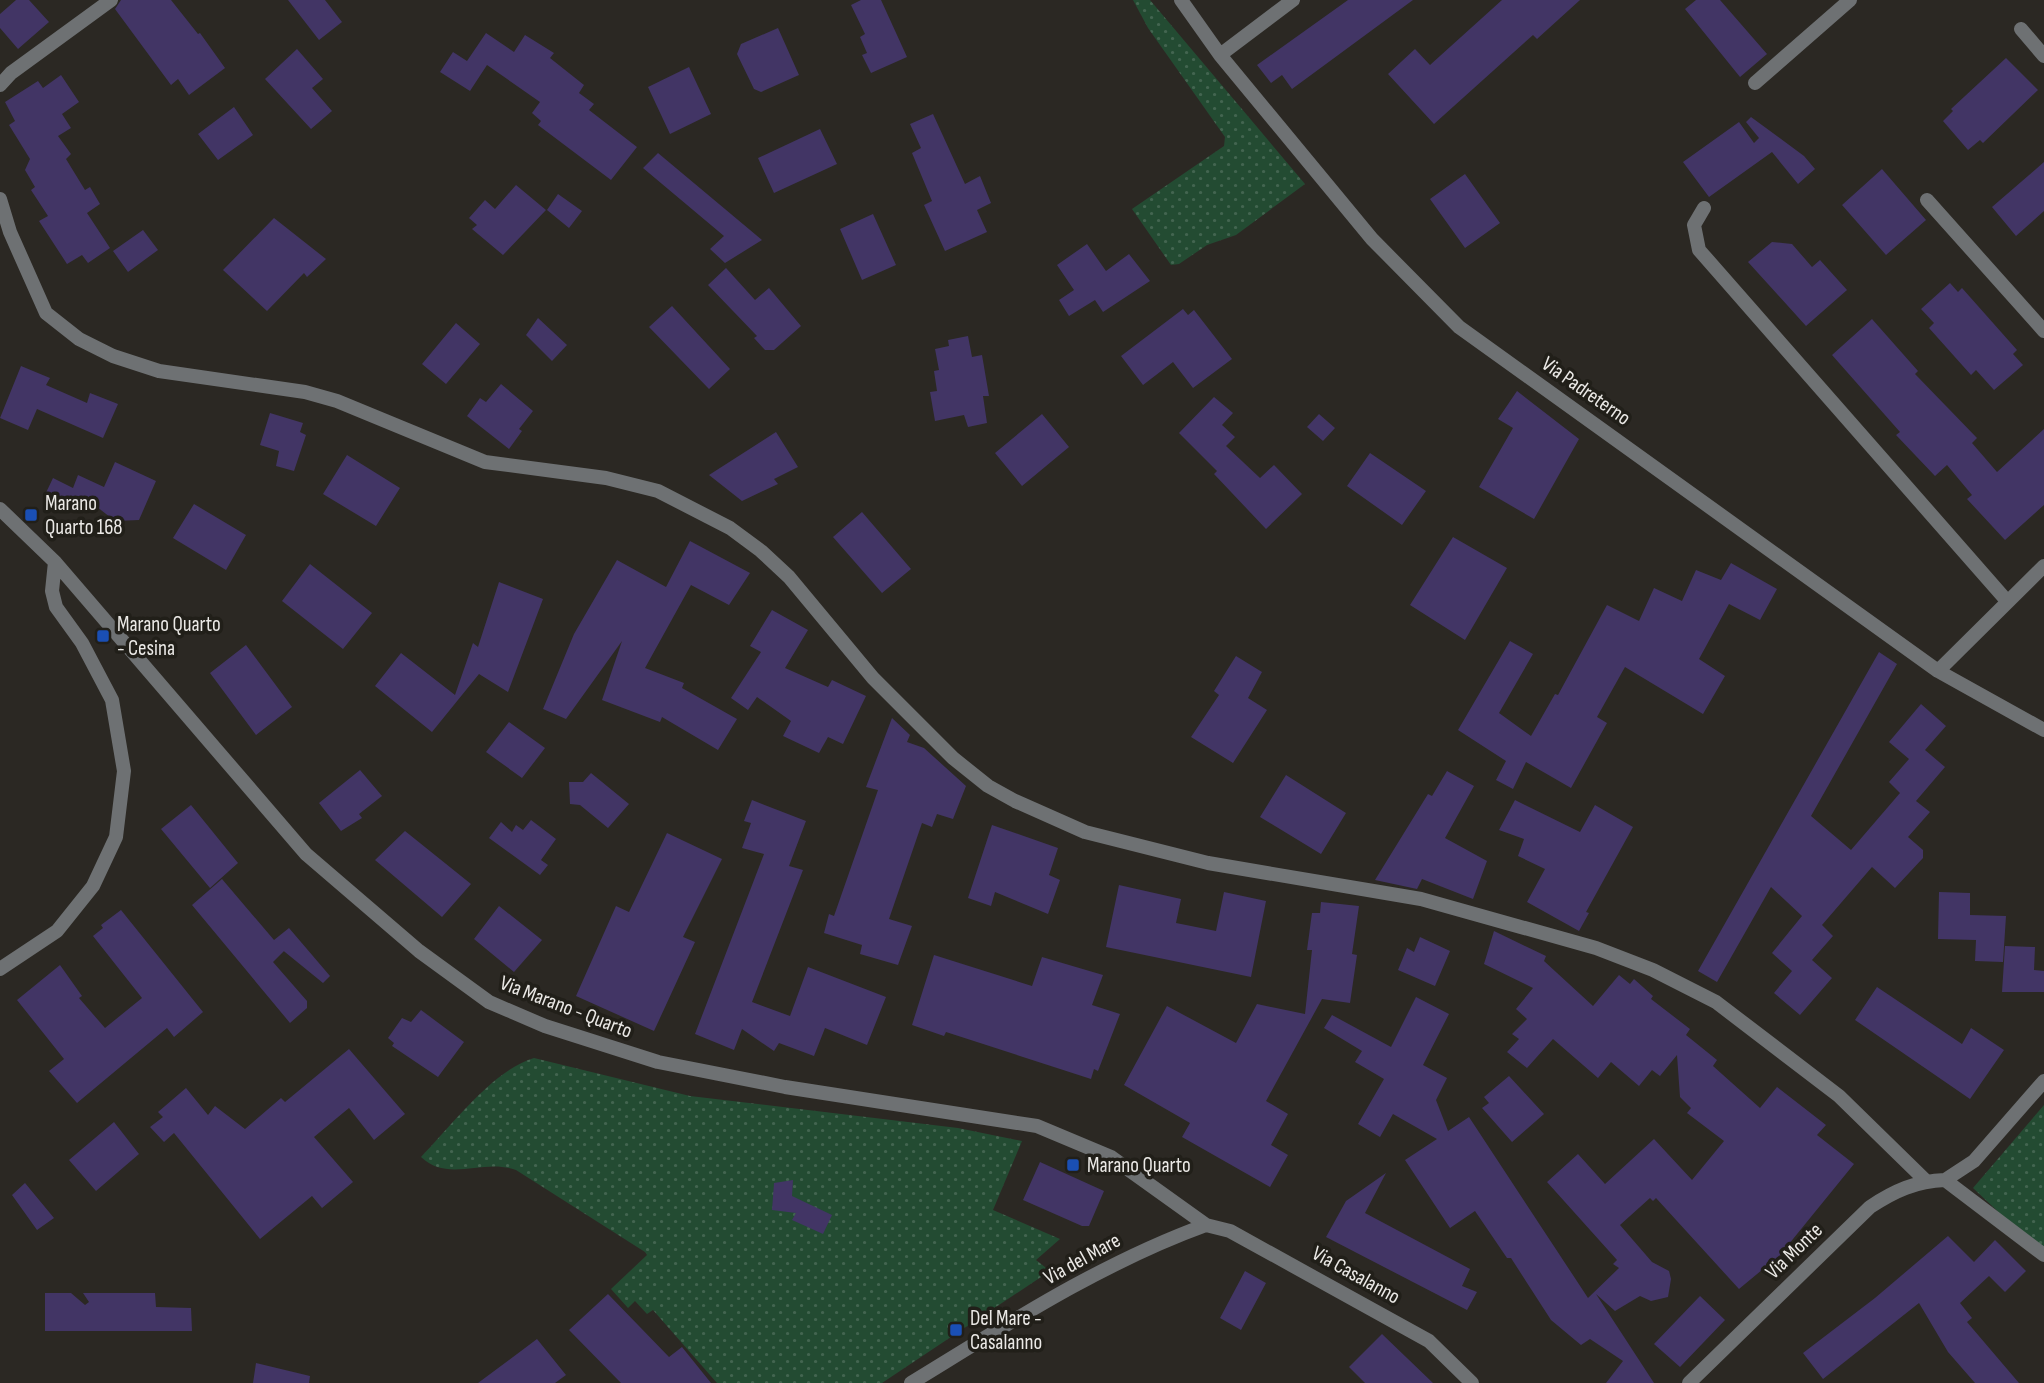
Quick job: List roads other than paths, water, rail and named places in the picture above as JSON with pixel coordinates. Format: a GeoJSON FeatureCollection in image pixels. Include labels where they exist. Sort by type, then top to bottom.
{"type":"FeatureCollection","features":[{"type":"Feature","properties":{"kind":"street"},"geometry":{"type":"LineString","coordinates":[[0,85],[11,73],[111,0]]}},
{"type":"Feature","properties":{"kind":"street","name":"Via Padreterno"},"geometry":{"type":"LineString","coordinates":[[1181,0],[1220,55],[1372,239],[1459,327],[1938,671],[2044,730]]}},
{"type":"Feature","properties":{"kind":"street"},"geometry":{"type":"LineString","coordinates":[[1220,55],[1293,0]]}},
{"type":"Feature","properties":{"kind":"street"},"geometry":{"type":"LineString","coordinates":[[1755,83],[1850,0]]}},
{"type":"Feature","properties":{"kind":"street"},"geometry":{"type":"LineString","coordinates":[[2021,29],[2044,56]]}},
{"type":"Feature","properties":{"kind":"street"},"geometry":{"type":"LineString","coordinates":[[0,199],[10,232],[46,313],[79,339],[113,356],[159,371],[304,392],[337,401],[485,462],[606,478],[658,491],[730,528],[761,551],[789,577],[873,678],[953,758],[988,786],[1015,801],[1085,832],[1208,863],[1421,899],[1596,948],[1653,970],[1716,1002],[1839,1096],[1925,1180]]}},
{"type":"Feature","properties":{"kind":"street"},"geometry":{"type":"LineString","coordinates":[[1927,200],[2044,331]]}},
{"type":"Feature","properties":{"kind":"street"},"geometry":{"type":"LineString","coordinates":[[1704,208],[1694,225],[1699,250],[2007,601]]}},
{"type":"Feature","properties":{"kind":"street","name":"Via Marano - Quarto"},"geometry":{"type":"LineString","coordinates":[[0,509],[55,562],[306,853],[418,951],[489,1002],[545,1026],[658,1062],[785,1087],[1037,1126],[1111,1157],[1206,1225]]}},
{"type":"Feature","properties":{"kind":"street"},"geometry":{"type":"LineString","coordinates":[[0,969],[57,931],[93,887],[116,836],[124,771],[112,700],[82,643],[56,607],[52,591],[55,562]]}},
{"type":"Feature","properties":{"kind":"street"},"geometry":{"type":"LineString","coordinates":[[1938,671],[2044,566]]}},
{"type":"Feature","properties":{"kind":"street"},"geometry":{"type":"LineString","coordinates":[[2044,1081],[1974,1161],[1945,1180],[2044,1255]]}},
{"type":"Feature","properties":{"kind":"street","name":"Via Monte"},"geometry":{"type":"LineString","coordinates":[[1689,1383],[1870,1207],[1894,1191],[1925,1180],[1945,1180]]}},
{"type":"Feature","properties":{"kind":"street","name":"Via del Mare"},"geometry":{"type":"LineString","coordinates":[[911,1383],[1101,1270],[1164,1240],[1206,1225]]}},
{"type":"Feature","properties":{"kind":"street","name":"Via Casalanno"},"geometry":{"type":"LineString","coordinates":[[1206,1225],[1230,1231],[1429,1341],[1472,1383]]}},
{"type":"Feature","properties":{"kind":"place","name":"Marano Quarto 168"},"geometry":{"type":"Point","coordinates":[31,515]}},
{"type":"Feature","properties":{"kind":"place","name":"Marano Quarto - Cesina"},"geometry":{"type":"Point","coordinates":[103,636]}},
{"type":"Feature","properties":{"kind":"place","name":"Marano Quarto"},"geometry":{"type":"Point","coordinates":[1073,1165]}},
{"type":"Feature","properties":{"kind":"place","name":"Del Mare - Casalanno"},"geometry":{"type":"Point","coordinates":[956,1330]}}]}
